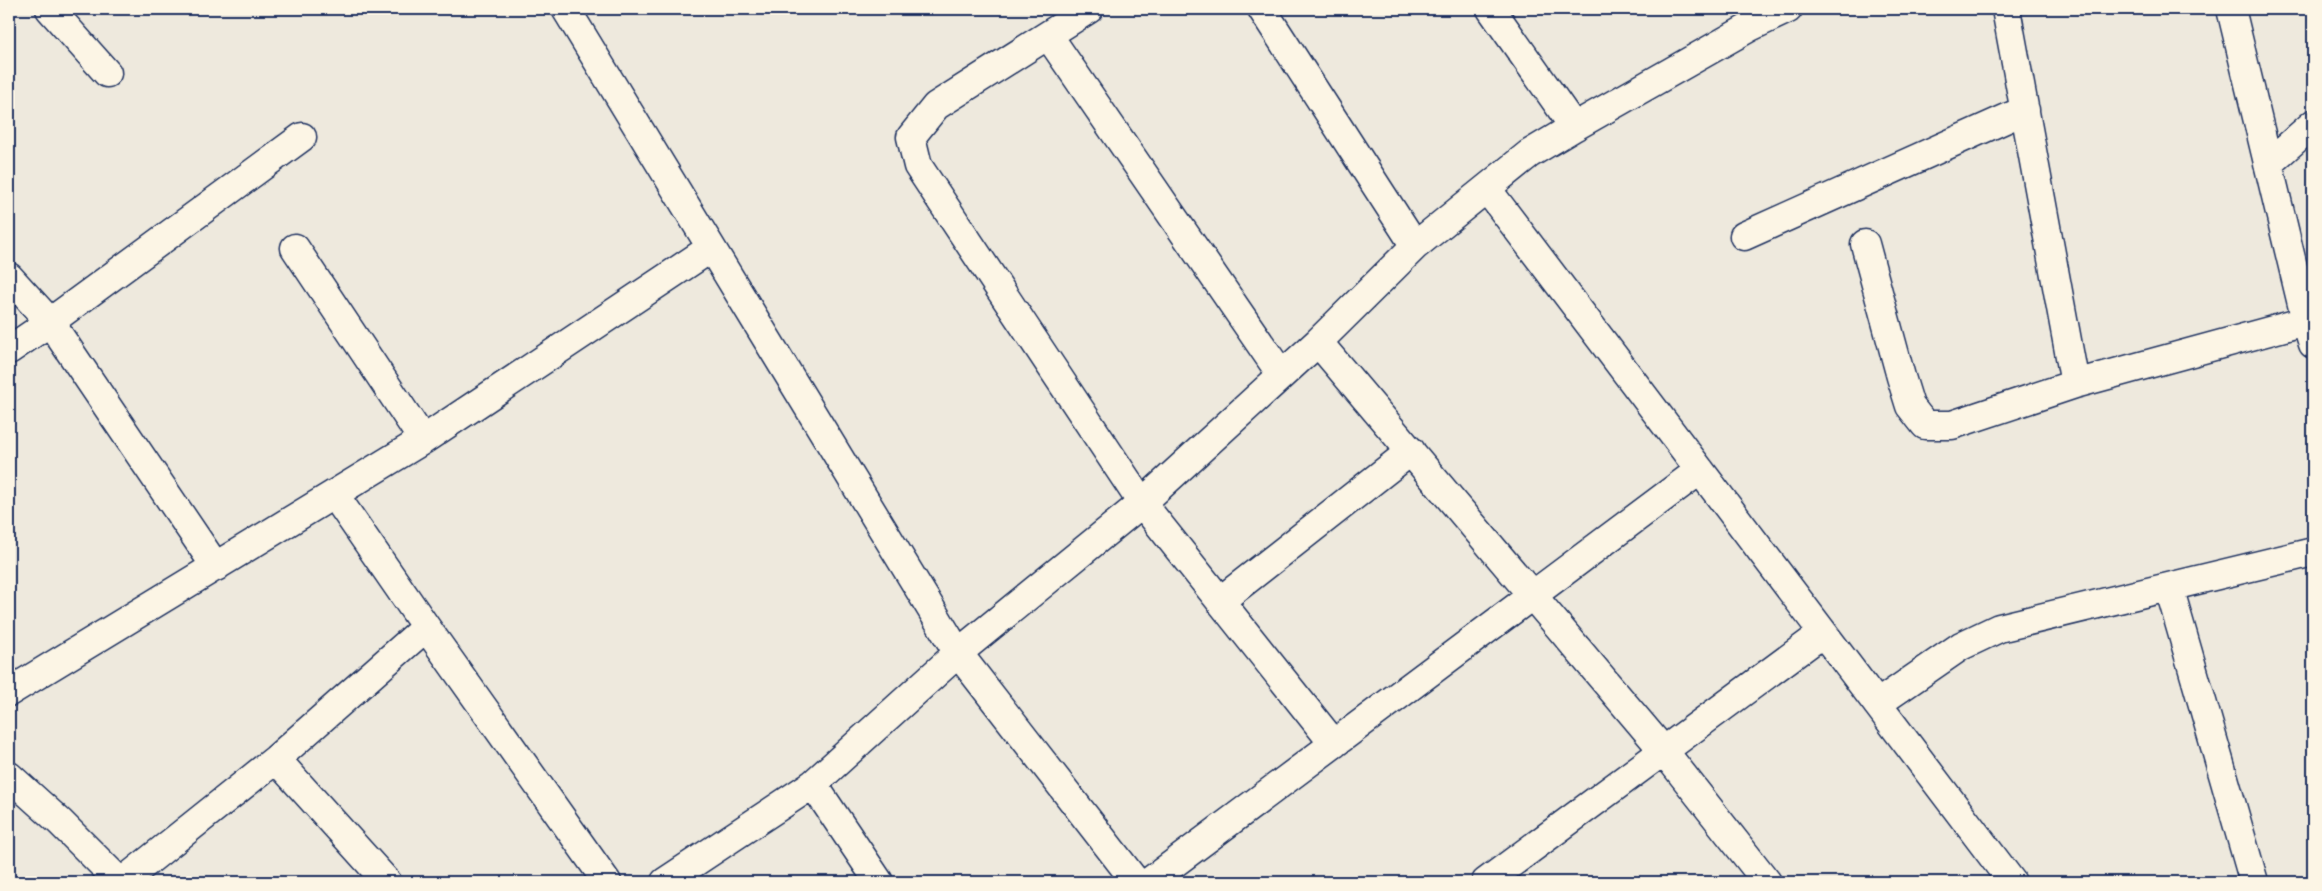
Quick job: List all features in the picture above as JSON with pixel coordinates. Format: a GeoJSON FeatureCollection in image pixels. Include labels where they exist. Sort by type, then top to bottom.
{"type":"FeatureCollection","features":[{"type":"Feature","properties":{"kind":"street"},"geometry":{"type":"LineString","coordinates":[[50,9],[107,72]]}},
{"type":"Feature","properties":{"kind":"street"},"geometry":{"type":"LineString","coordinates":[[566,9],[958,653],[1136,882]]}},
{"type":"Feature","properties":{"kind":"street"},"geometry":{"type":"LineString","coordinates":[[1088,9],[936,106],[911,137],[918,166],[1142,503],[1334,744]]}},
{"type":"Feature","properties":{"kind":"street"},"geometry":{"type":"LineString","coordinates":[[1262,9],[1415,246]]}},
{"type":"Feature","properties":{"kind":"street"},"geometry":{"type":"LineString","coordinates":[[1490,9],[1574,127]]}},
{"type":"Feature","properties":{"kind":"street"},"geometry":{"type":"LineString","coordinates":[[665,882],[813,784],[958,653],[1142,503],[1318,342],[1415,246],[1529,154],[1744,18],[1788,9]]}},
{"type":"Feature","properties":{"kind":"street"},"geometry":{"type":"LineString","coordinates":[[2006,9],[2075,384]]}},
{"type":"Feature","properties":{"kind":"street"},"geometry":{"type":"LineString","coordinates":[[1866,244],[1910,406],[1925,425],[1952,426],[2075,384],[2309,332],[2230,9]]}},
{"type":"Feature","properties":{"kind":"street"},"geometry":{"type":"LineString","coordinates":[[1048,35],[1282,374]]}},
{"type":"Feature","properties":{"kind":"street"},"geometry":{"type":"LineString","coordinates":[[1744,236],[2025,110]]}},
{"type":"Feature","properties":{"kind":"street"},"geometry":{"type":"LineString","coordinates":[[2268,164],[2313,124]]}},
{"type":"Feature","properties":{"kind":"street"},"geometry":{"type":"LineString","coordinates":[[9,350],[302,137]]}},
{"type":"Feature","properties":{"kind":"street"},"geometry":{"type":"LineString","coordinates":[[1487,189],[2012,882]]}},
{"type":"Feature","properties":{"kind":"street"},"geometry":{"type":"LineString","coordinates":[[295,248],[423,440]]}},
{"type":"Feature","properties":{"kind":"street"},"geometry":{"type":"LineString","coordinates":[[9,692],[423,440],[711,248]]}},
{"type":"Feature","properties":{"kind":"street"},"geometry":{"type":"LineString","coordinates":[[9,277],[50,322],[216,567]]}},
{"type":"Feature","properties":{"kind":"street"},"geometry":{"type":"LineString","coordinates":[[1318,342],[1663,750],[1767,882]]}},
{"type":"Feature","properties":{"kind":"street"},"geometry":{"type":"LineString","coordinates":[[1220,601],[1411,451]]}},
{"type":"Feature","properties":{"kind":"street"},"geometry":{"type":"LineString","coordinates":[[1149,882],[1700,470]]}},
{"type":"Feature","properties":{"kind":"street"},"geometry":{"type":"LineString","coordinates":[[334,494],[426,628],[607,882]]}},
{"type":"Feature","properties":{"kind":"street"},"geometry":{"type":"LineString","coordinates":[[1877,704],[1961,646],[1999,628],[2313,552]]}},
{"type":"Feature","properties":{"kind":"street"},"geometry":{"type":"LineString","coordinates":[[2169,587],[2254,882]]}},
{"type":"Feature","properties":{"kind":"street"},"geometry":{"type":"LineString","coordinates":[[9,776],[60,822],[121,882],[276,759],[426,628]]}},
{"type":"Feature","properties":{"kind":"street"},"geometry":{"type":"LineString","coordinates":[[1486,882],[1824,632]]}},
{"type":"Feature","properties":{"kind":"street"},"geometry":{"type":"LineString","coordinates":[[276,759],[387,882]]}},
{"type":"Feature","properties":{"kind":"street"},"geometry":{"type":"LineString","coordinates":[[813,784],[879,882]]}}]}
